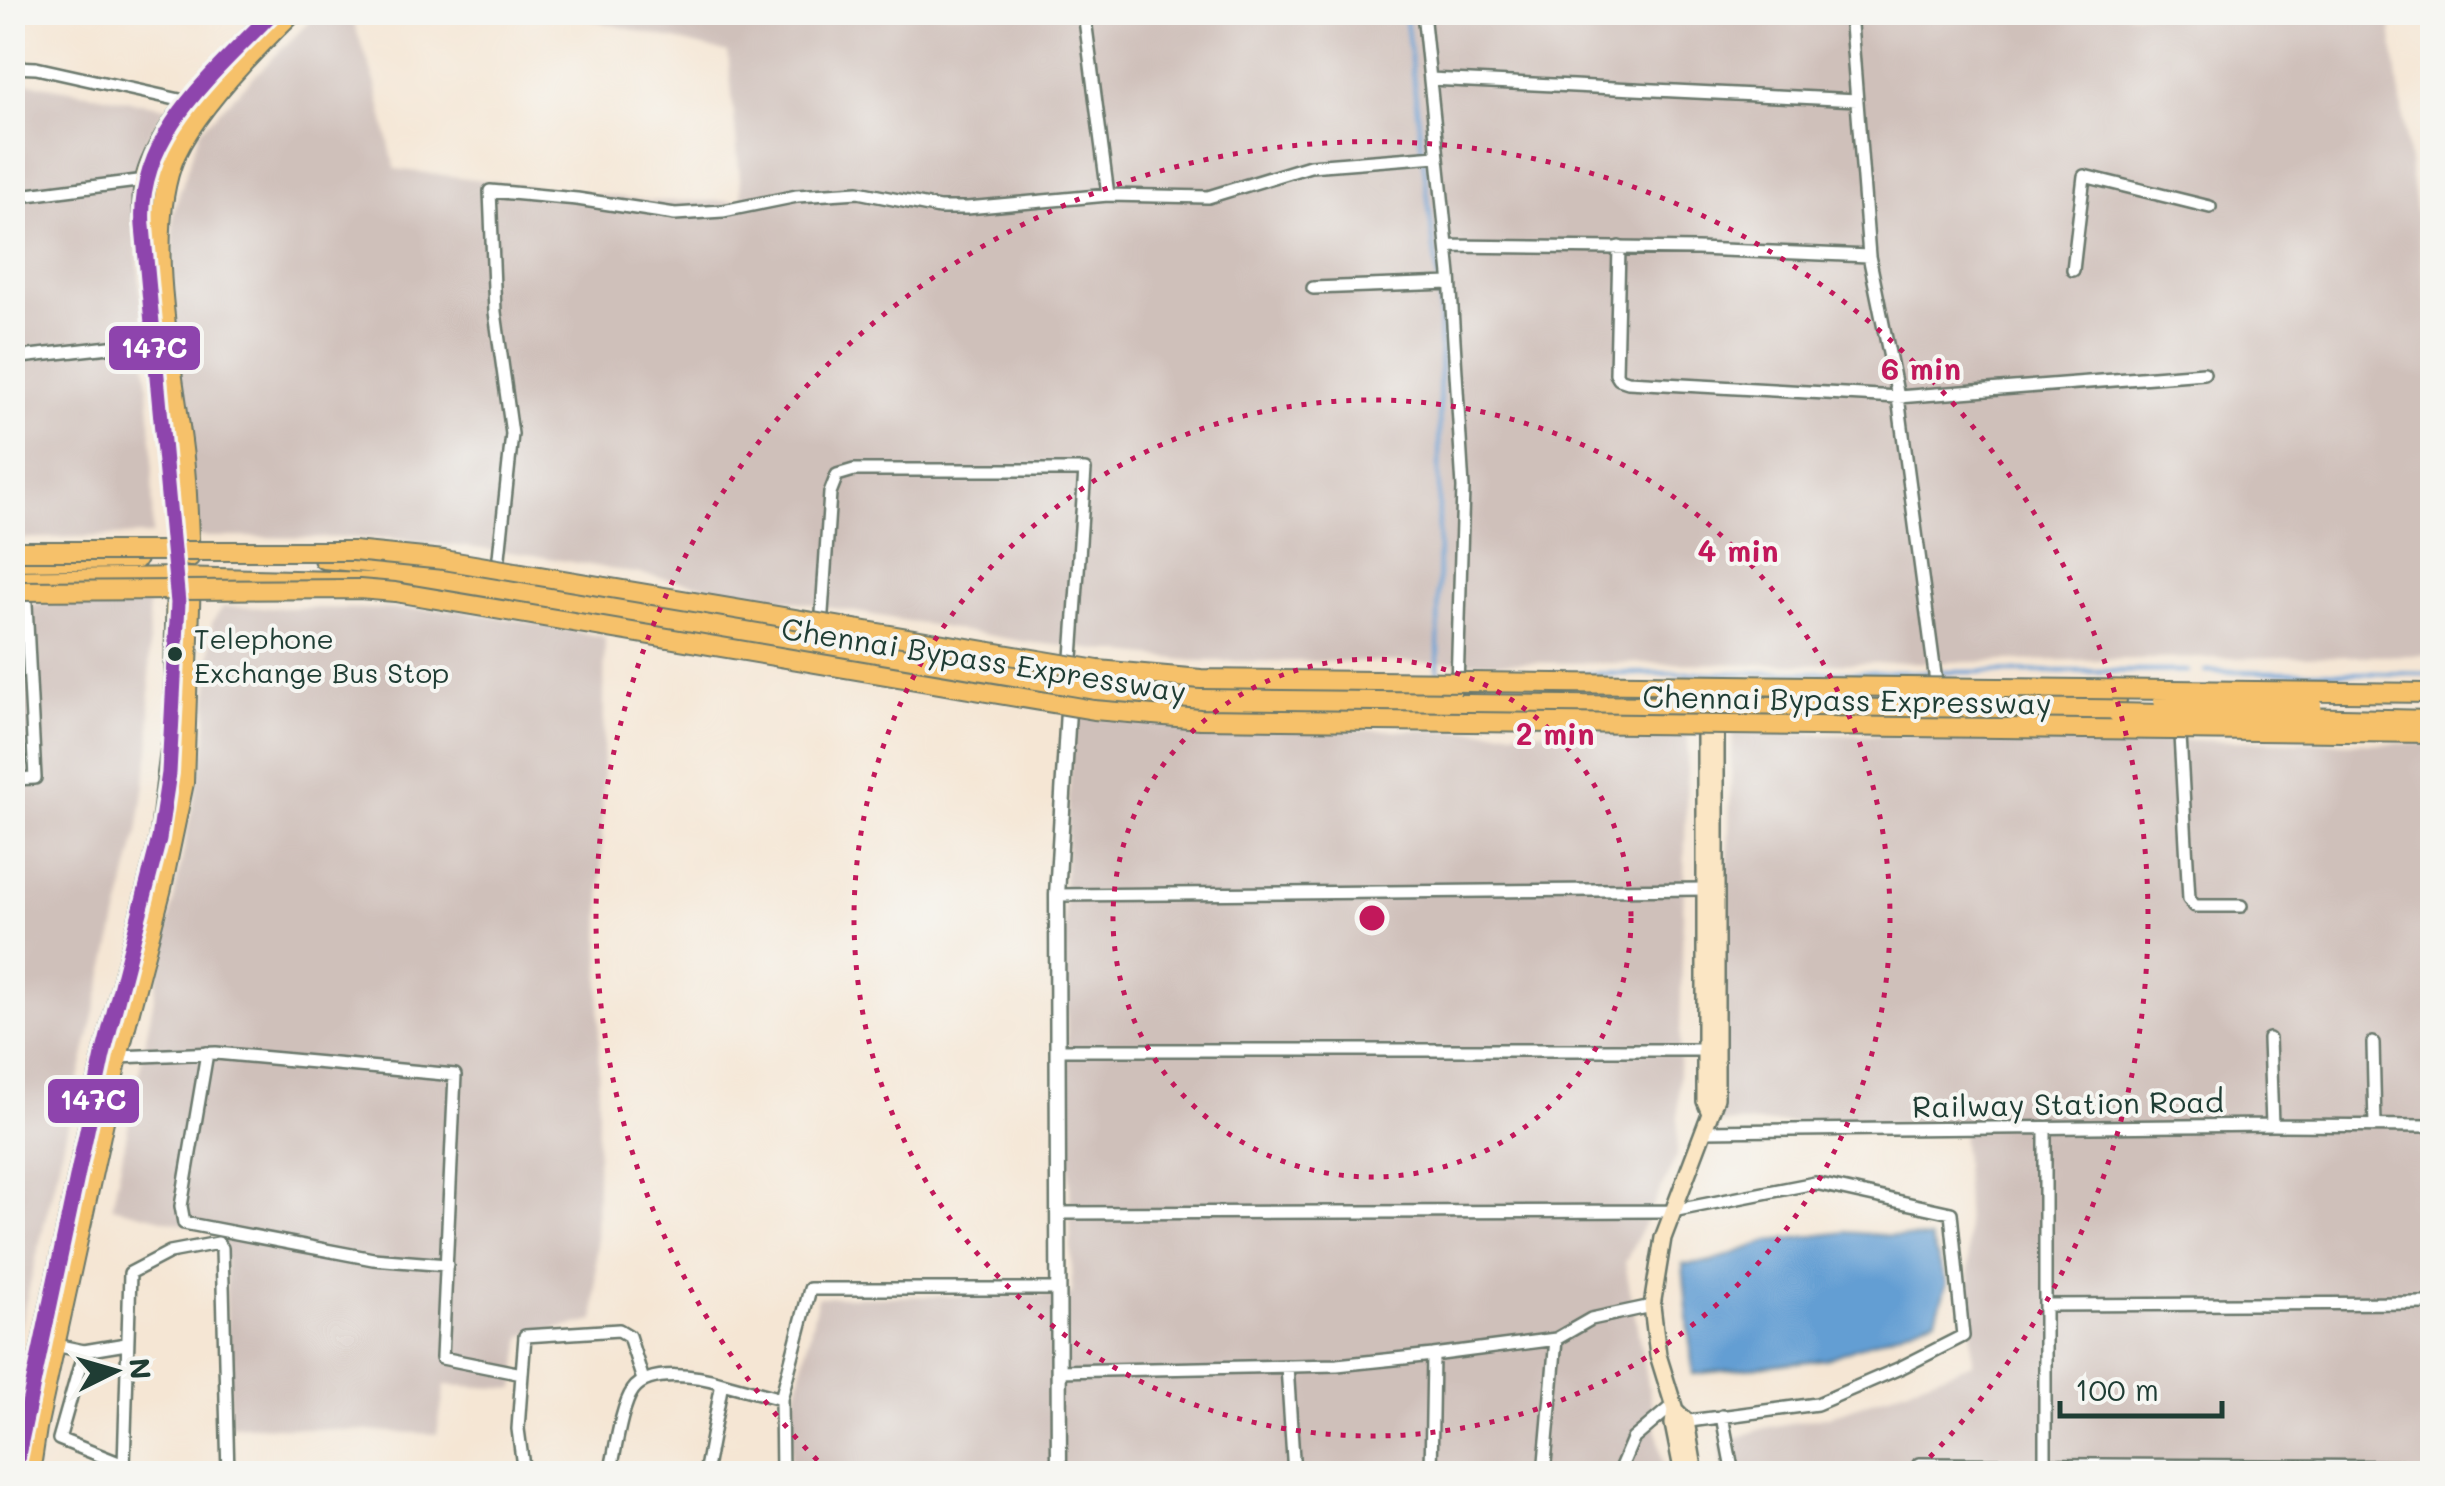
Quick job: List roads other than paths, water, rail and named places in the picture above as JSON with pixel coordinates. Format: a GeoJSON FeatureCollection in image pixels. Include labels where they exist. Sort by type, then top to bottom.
{"type":"FeatureCollection","features":[{"type":"Feature","properties":{"kind":"main road"},"geometry":{"type":"LineString","coordinates":[[183,567],[154,342],[142,208],[145,180],[157,146],[190,102],[273,12]]}},
{"type":"Feature","properties":{"kind":"main road"},"geometry":{"type":"LineString","coordinates":[[22,1470],[103,1055],[135,962],[184,783],[185,462],[164,290],[162,215],[166,182],[192,125],[293,12]]}},
{"type":"Feature","properties":{"kind":"main road","name":"Chennai Bypass Expressway"},"geometry":{"type":"LineString","coordinates":[[12,551],[353,551],[408,556],[1098,670],[1201,679],[2432,693]]}},
{"type":"Feature","properties":{"kind":"main road"},"geometry":{"type":"LineString","coordinates":[[17,584],[183,567],[343,560],[497,580],[1172,701],[1457,685],[1710,699],[2432,709]]}},
{"type":"Feature","properties":{"kind":"main road"},"geometry":{"type":"LineString","coordinates":[[12,561],[183,567],[416,583],[1070,683]]}},
{"type":"Feature","properties":{"kind":"main road","name":"Chennai Bypass Expressway"},"geometry":{"type":"LineString","coordinates":[[17,584],[395,592],[1094,710],[1200,720],[2432,733]]}},
{"type":"Feature","properties":{"kind":"main road"},"geometry":{"type":"LineString","coordinates":[[1935,676],[2426,686],[2426,736],[1792,729],[1778,699],[1792,679],[1935,676]]}},
{"type":"Feature","properties":{"kind":"main road"},"geometry":{"type":"LineString","coordinates":[[1710,699],[1705,1050],[1705,1101],[1710,1113]]}},
{"type":"Feature","properties":{"kind":"main road"},"geometry":{"type":"LineString","coordinates":[[1695,1474],[1658,1355],[1652,1306],[1655,1272],[1672,1211],[1716,1098],[1710,699]]}},
{"type":"Feature","properties":{"kind":"main road"},"geometry":{"type":"LineString","coordinates":[[1778,699],[2432,720]]}},
{"type":"Feature","properties":{"kind":"main road"},"geometry":{"type":"LineString","coordinates":[[22,1470],[55,1345],[135,962]]}},
{"type":"Feature","properties":{"kind":"main road"},"geometry":{"type":"LineString","coordinates":[[1677,1415],[1684,1474]]}},
{"type":"Feature","properties":{"kind":"street"},"geometry":{"type":"LineString","coordinates":[[1084,12],[1108,194]]}},
{"type":"Feature","properties":{"kind":"street"},"geometry":{"type":"LineString","coordinates":[[1424,12],[1430,79],[1428,156],[1448,246],[1462,488],[1457,685]]}},
{"type":"Feature","properties":{"kind":"street"},"geometry":{"type":"LineString","coordinates":[[1850,12],[1869,256],[1898,397],[1935,676]]}},
{"type":"Feature","properties":{"kind":"street"},"geometry":{"type":"LineString","coordinates":[[12,68],[36,68],[190,102]]}},
{"type":"Feature","properties":{"kind":"street"},"geometry":{"type":"LineString","coordinates":[[1430,79],[1857,100]]}},
{"type":"Feature","properties":{"kind":"street"},"geometry":{"type":"LineString","coordinates":[[497,580],[512,434],[495,312],[490,191],[698,214],[797,196],[858,192],[939,208],[967,208],[1108,194],[1208,197],[1310,166],[1428,156]]}},
{"type":"Feature","properties":{"kind":"street"},"geometry":{"type":"LineString","coordinates":[[2073,270],[2084,176],[2210,207]]}},
{"type":"Feature","properties":{"kind":"street"},"geometry":{"type":"LineString","coordinates":[[12,197],[145,180]]}},
{"type":"Feature","properties":{"kind":"street"},"geometry":{"type":"LineString","coordinates":[[1448,246],[1619,247],[1869,256]]}},
{"type":"Feature","properties":{"kind":"street"},"geometry":{"type":"LineString","coordinates":[[1619,247],[1619,380],[1898,397],[2204,373]]}},
{"type":"Feature","properties":{"kind":"street"},"geometry":{"type":"LineString","coordinates":[[1313,288],[1450,283]]}},
{"type":"Feature","properties":{"kind":"street"},"geometry":{"type":"LineString","coordinates":[[12,358],[154,342]]}},
{"type":"Feature","properties":{"kind":"street"},"geometry":{"type":"LineString","coordinates":[[821,637],[830,493],[837,475],[854,470],[1085,470],[1057,895],[1059,1474]]}},
{"type":"Feature","properties":{"kind":"street"},"geometry":{"type":"LineString","coordinates":[[12,779],[35,778],[17,584]]}},
{"type":"Feature","properties":{"kind":"street"},"geometry":{"type":"LineString","coordinates":[[2180,735],[2189,899],[2194,906],[2241,906]]}},
{"type":"Feature","properties":{"kind":"street"},"geometry":{"type":"LineString","coordinates":[[1057,895],[1706,889]]}},
{"type":"Feature","properties":{"kind":"street"},"geometry":{"type":"LineString","coordinates":[[2270,1039],[2272,1125]]}},
{"type":"Feature","properties":{"kind":"street"},"geometry":{"type":"LineString","coordinates":[[2373,1043],[2375,1126]]}},
{"type":"Feature","properties":{"kind":"street"},"geometry":{"type":"LineString","coordinates":[[1057,1050],[1705,1050]]}},
{"type":"Feature","properties":{"kind":"street"},"geometry":{"type":"LineString","coordinates":[[118,1058],[207,1053],[455,1075],[442,1358],[522,1374]]}},
{"type":"Feature","properties":{"kind":"street"},"geometry":{"type":"LineString","coordinates":[[207,1053],[181,1206],[184,1223],[373,1259],[446,1265]]}},
{"type":"Feature","properties":{"kind":"street","name":"Railway Station Road"},"geometry":{"type":"LineString","coordinates":[[1704,1131],[2432,1126]]}},
{"type":"Feature","properties":{"kind":"street"},"geometry":{"type":"LineString","coordinates":[[2045,1129],[2045,1469]]}},
{"type":"Feature","properties":{"kind":"street"},"geometry":{"type":"LineString","coordinates":[[1057,1213],[1672,1211],[1815,1183],[1951,1213],[1963,1336],[1817,1404],[1722,1416],[1677,1415],[1633,1438],[1618,1474]]}},
{"type":"Feature","properties":{"kind":"street"},"geometry":{"type":"LineString","coordinates":[[84,1351],[60,1439],[126,1469],[130,1273],[170,1252],[221,1244],[228,1474]]}},
{"type":"Feature","properties":{"kind":"street"},"geometry":{"type":"LineString","coordinates":[[782,1474],[782,1399],[810,1289],[1057,1289]]}},
{"type":"Feature","properties":{"kind":"street"},"geometry":{"type":"LineString","coordinates":[[2045,1305],[2432,1304]]}},
{"type":"Feature","properties":{"kind":"street"},"geometry":{"type":"LineString","coordinates":[[1058,1371],[1287,1366],[1433,1355],[1556,1339],[1590,1319],[1652,1306]]}},
{"type":"Feature","properties":{"kind":"street"},"geometry":{"type":"LineString","coordinates":[[524,1474],[518,1429],[525,1336],[619,1330],[629,1336],[644,1380]]}},
{"type":"Feature","properties":{"kind":"street"},"geometry":{"type":"LineString","coordinates":[[1544,1474],[1556,1339]]}},
{"type":"Feature","properties":{"kind":"street"},"geometry":{"type":"LineString","coordinates":[[55,1345],[84,1351],[126,1344]]}},
{"type":"Feature","properties":{"kind":"street"},"geometry":{"type":"LineString","coordinates":[[1431,1474],[1433,1355]]}},
{"type":"Feature","properties":{"kind":"street"},"geometry":{"type":"LineString","coordinates":[[1287,1366],[1294,1474]]}},
{"type":"Feature","properties":{"kind":"street"},"geometry":{"type":"LineString","coordinates":[[610,1474],[631,1392],[644,1380],[695,1375],[782,1399]]}},
{"type":"Feature","properties":{"kind":"street"},"geometry":{"type":"LineString","coordinates":[[706,1474],[722,1382]]}},
{"type":"Feature","properties":{"kind":"street"},"geometry":{"type":"LineString","coordinates":[[1722,1416],[1733,1474]]}},
{"type":"Feature","properties":{"kind":"street"},"geometry":{"type":"LineString","coordinates":[[1920,1464],[2045,1469],[2432,1466]]}},
{"type":"Feature","properties":{"kind":"street"},"geometry":{"type":"LineString","coordinates":[[22,1470],[59,1474]]}},
{"type":"Feature","properties":{"kind":"water"},"geometry":{"type":"Polygon","coordinates":[[[1846,1232],[1930,1239],[1947,1283],[1936,1318],[1826,1359],[1693,1374],[1683,1264],[1711,1262],[1769,1241],[1846,1232]]]}},
{"type":"Feature","properties":{"kind":"waterway"},"geometry":{"type":"LineString","coordinates":[[1405,12],[1440,296],[1438,674]]}},
{"type":"Feature","properties":{"kind":"waterway"},"geometry":{"type":"LineString","coordinates":[[1552,674],[2188,671]]}},
{"type":"Feature","properties":{"kind":"waterway"},"geometry":{"type":"LineString","coordinates":[[2206,671],[2432,674]]}},
{"type":"Feature","properties":{"kind":"place","name":"Telephone Exchange Bus Stop"},"geometry":{"type":"Point","coordinates":[175,654]}}]}
